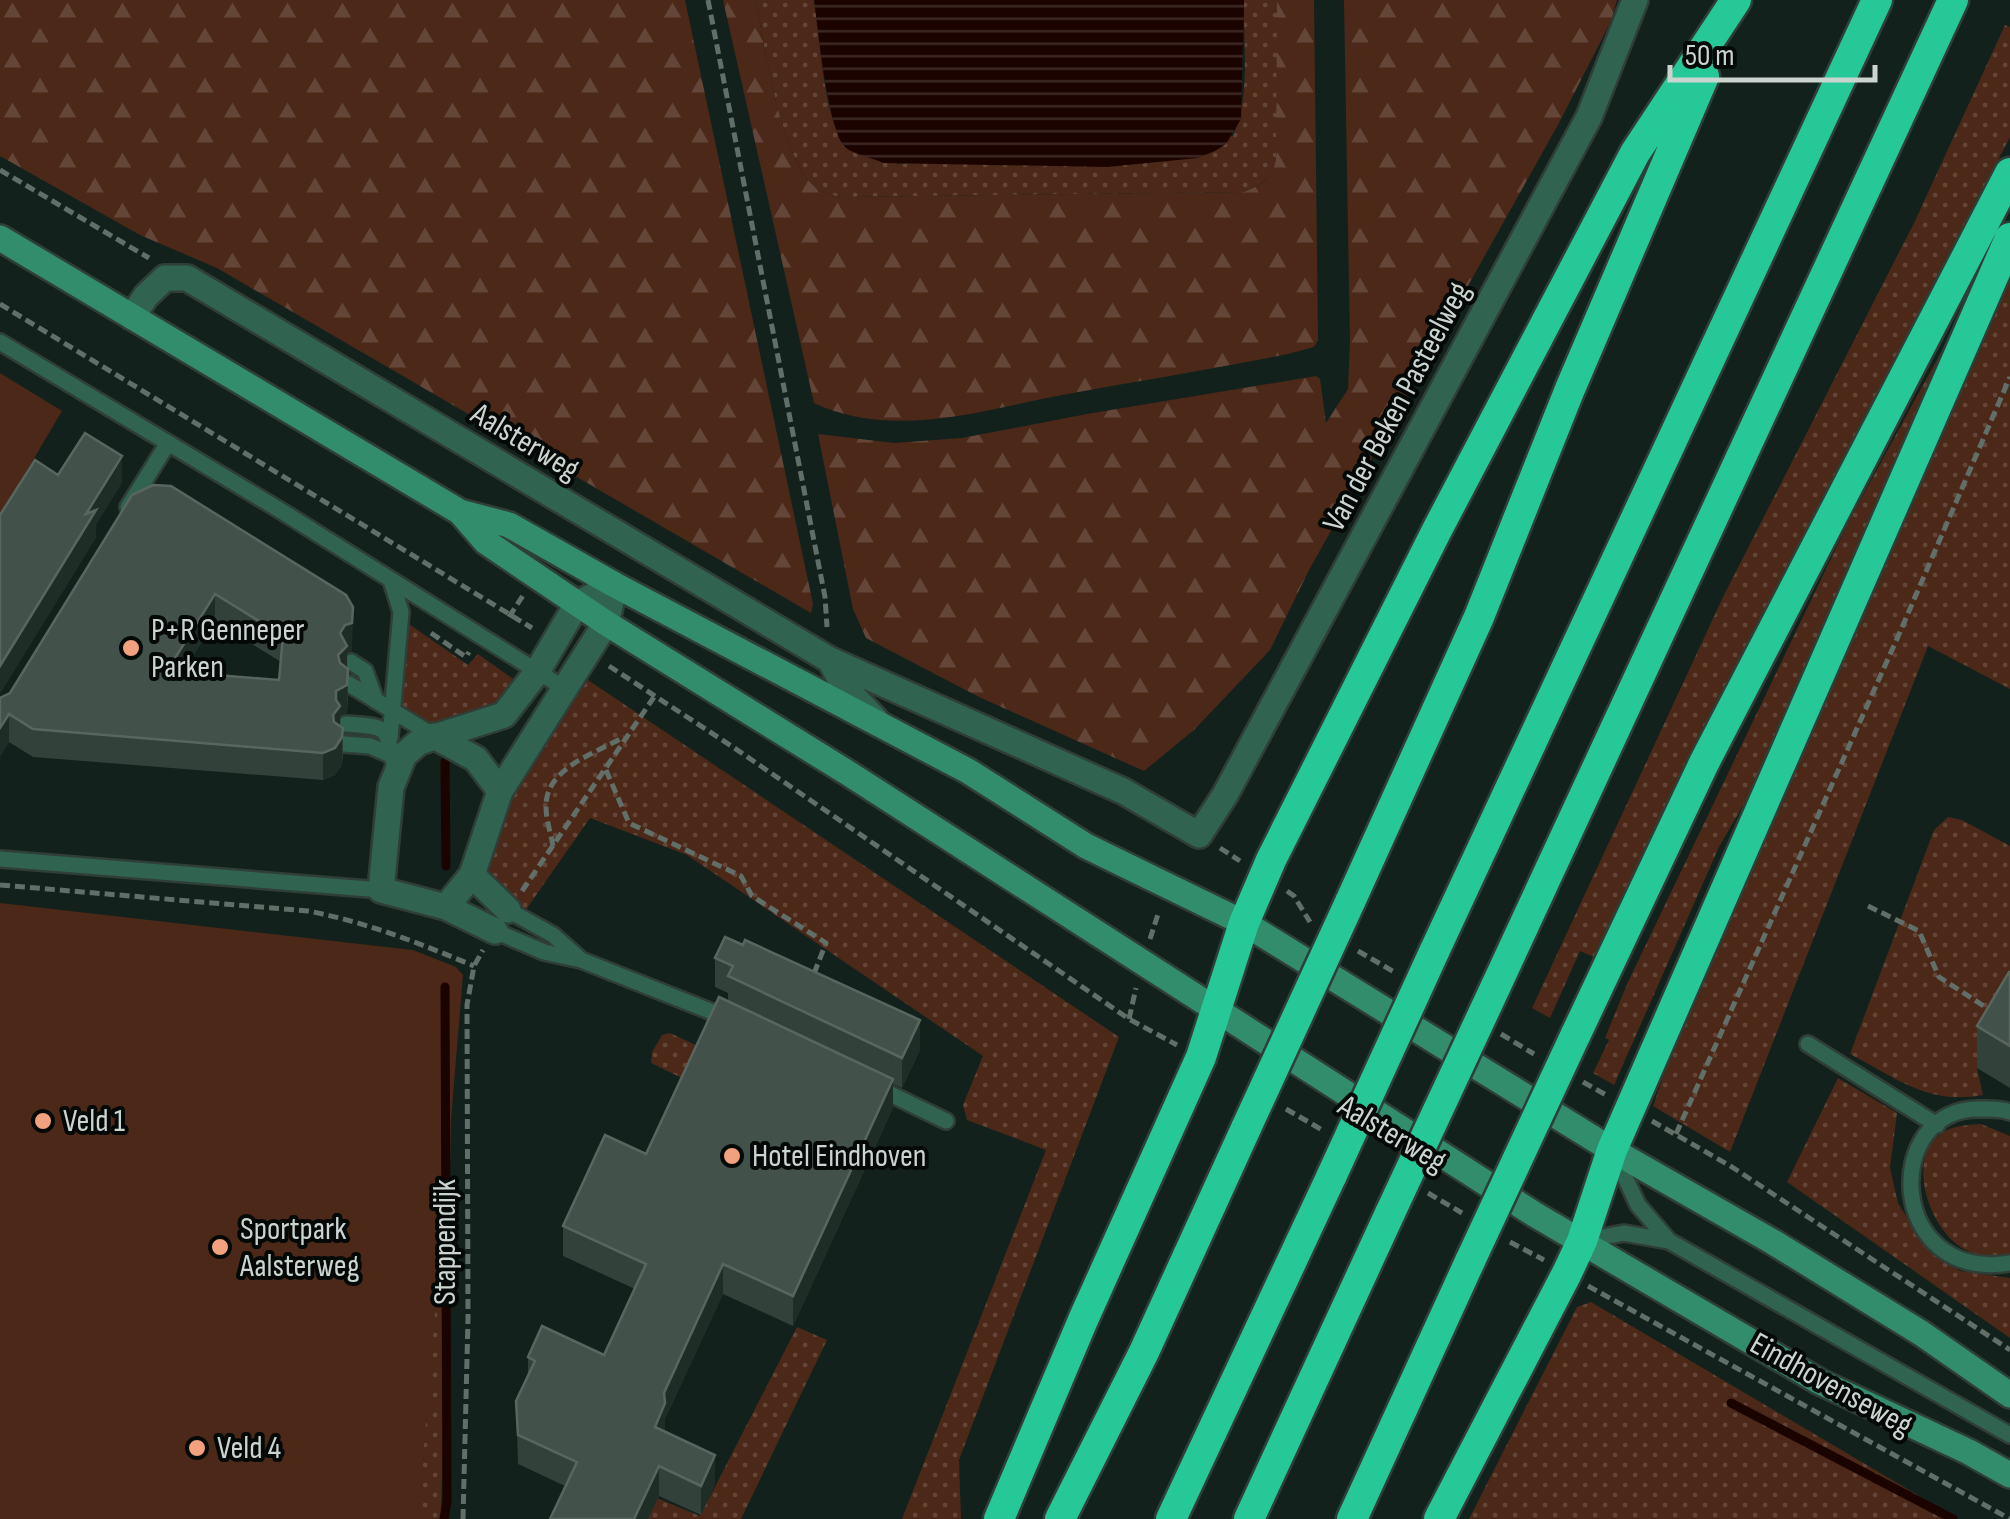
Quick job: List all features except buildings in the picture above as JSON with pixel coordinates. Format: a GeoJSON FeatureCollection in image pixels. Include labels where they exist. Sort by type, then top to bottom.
{"type":"FeatureCollection","features":[{"type":"Feature","properties":{"kind":"highway"},"geometry":{"type":"LineString","coordinates":[[1060,1519],[1144,1352],[1479,617],[1663,168],[1737,0]]}},
{"type":"Feature","properties":{"kind":"highway"},"geometry":{"type":"LineString","coordinates":[[999,1519],[1200,1057],[1244,923],[1271,860],[1437,530],[1635,153],[1737,0]]}},
{"type":"Feature","properties":{"kind":"highway"},"geometry":{"type":"LineString","coordinates":[[1172,1519],[1877,0]]}},
{"type":"Feature","properties":{"kind":"highway"},"geometry":{"type":"LineString","coordinates":[[1248,1519],[1954,0]]}},
{"type":"Feature","properties":{"kind":"highway"},"geometry":{"type":"LineString","coordinates":[[1352,1519],[1722,729],[2010,174]]}},
{"type":"Feature","properties":{"kind":"highway"},"geometry":{"type":"LineString","coordinates":[[1440,1519],[1582,1241],[1612,1150],[2010,238]]}},
{"type":"Feature","properties":{"kind":"main road","name":"Aalsterweg"},"geometry":{"type":"LineString","coordinates":[[0,238],[460,512],[509,525],[968,771],[1086,846],[1244,923],[1612,1150],[1921,1333],[2010,1395]]}},
{"type":"Feature","properties":{"kind":"main road","name":"Aalsterweg"},"geometry":{"type":"LineString","coordinates":[[460,512],[486,542],[606,623],[848,773],[1534,1214],[1647,1280]]}},
{"type":"Feature","properties":{"kind":"main road","name":"Eindhovenseweg"},"geometry":{"type":"LineString","coordinates":[[1647,1280],[1820,1382],[2010,1475]]}},
{"type":"Feature","properties":{"kind":"street","name":"Van der Beken Pasteelweg"},"geometry":{"type":"LineString","coordinates":[[1198,835],[1261,729],[1589,117],[1636,0]]}},
{"type":"Feature","properties":{"kind":"street"},"geometry":{"type":"LineString","coordinates":[[132,317],[165,278],[188,278]]}},
{"type":"Feature","properties":{"kind":"street","name":"Aalsterweg"},"geometry":{"type":"LineString","coordinates":[[188,278],[830,660],[1123,791],[1198,835]]}},
{"type":"Feature","properties":{"kind":"street"},"geometry":{"type":"LineString","coordinates":[[502,920],[381,890],[392,754],[407,751],[434,736],[504,715],[537,672],[578,604],[615,585]]}},
{"type":"Feature","properties":{"kind":"street"},"geometry":{"type":"LineString","coordinates":[[446,907],[472,875],[500,791],[606,623],[615,585]]}},
{"type":"Feature","properties":{"kind":"street","name":"Aalsterweg"},"geometry":{"type":"LineString","coordinates":[[830,660],[845,688],[881,726]]}},
{"type":"Feature","properties":{"kind":"street"},"geometry":{"type":"LineString","coordinates":[[434,736],[476,760],[500,791]]}},
{"type":"Feature","properties":{"kind":"street"},"geometry":{"type":"LineString","coordinates":[[472,875],[502,920]]}},
{"type":"Feature","properties":{"kind":"lane"},"geometry":{"type":"LineString","coordinates":[[0,342],[566,690]]}},
{"type":"Feature","properties":{"kind":"lane"},"geometry":{"type":"LineString","coordinates":[[119,523],[168,443]]}},
{"type":"Feature","properties":{"kind":"lane"},"geometry":{"type":"LineString","coordinates":[[383,705],[400,612],[391,580]]}},
{"type":"Feature","properties":{"kind":"lane"},"geometry":{"type":"LineString","coordinates":[[351,662],[365,671],[383,705],[392,754]]}},
{"type":"Feature","properties":{"kind":"lane"},"geometry":{"type":"LineString","coordinates":[[349,684],[434,736]]}},
{"type":"Feature","properties":{"kind":"lane"},"geometry":{"type":"LineString","coordinates":[[346,724],[376,726],[392,754]]}},
{"type":"Feature","properties":{"kind":"lane"},"geometry":{"type":"LineString","coordinates":[[344,744],[370,746],[392,754]]}},
{"type":"Feature","properties":{"kind":"lane"},"geometry":{"type":"LineString","coordinates":[[0,859],[381,890]]}},
{"type":"Feature","properties":{"kind":"lane"},"geometry":{"type":"LineString","coordinates":[[502,920],[553,935],[581,960]]}},
{"type":"Feature","properties":{"kind":"lane"},"geometry":{"type":"LineString","coordinates":[[502,920],[544,952],[581,960],[741,1024]]}},
{"type":"Feature","properties":{"kind":"lane"},"geometry":{"type":"LineString","coordinates":[[1808,1044],[1937,1124]]}},
{"type":"Feature","properties":{"kind":"lane"},"geometry":{"type":"LineString","coordinates":[[863,1081],[946,1120]]}},
{"type":"Feature","properties":{"kind":"lane"},"geometry":{"type":"LineString","coordinates":[[2010,1112],[1964,1109],[1937,1124],[1921,1143],[1910,1169],[1910,1198],[1918,1220],[1938,1247],[1960,1261],[1988,1267],[2010,1263]]}},
{"type":"Feature","properties":{"kind":"lane"},"geometry":{"type":"LineString","coordinates":[[1612,1150],[1638,1205],[1669,1240]]}},
{"type":"Feature","properties":{"kind":"lane"},"geometry":{"type":"LineString","coordinates":[[1582,1241],[1624,1233],[1669,1240]]}},
{"type":"Feature","properties":{"kind":"lane","name":"Eindhovenseweg"},"geometry":{"type":"LineString","coordinates":[[1669,1240],[2010,1435]]}},
{"type":"Feature","properties":{"kind":"path"},"geometry":{"type":"LineString","coordinates":[[708,0],[825,597],[830,660]]}},
{"type":"Feature","properties":{"kind":"path"},"geometry":{"type":"LineString","coordinates":[[0,170],[188,278]]}},
{"type":"Feature","properties":{"kind":"path"},"geometry":{"type":"LineString","coordinates":[[0,304],[379,532],[509,617]]}},
{"type":"Feature","properties":{"kind":"path"},"geometry":{"type":"LineString","coordinates":[[1675,1134],[2010,377]]}},
{"type":"Feature","properties":{"kind":"path"},"geometry":{"type":"LineString","coordinates":[[502,920],[654,697],[1129,1019],[1200,1057]]}},
{"type":"Feature","properties":{"kind":"path"},"geometry":{"type":"LineString","coordinates":[[553,846],[546,808],[552,782],[569,766],[628,735]]}},
{"type":"Feature","properties":{"kind":"path"},"geometry":{"type":"LineString","coordinates":[[606,770],[630,823],[741,876],[752,896],[826,943],[813,971],[815,989]]}},
{"type":"Feature","properties":{"kind":"path","name":"Stappendijk"},"geometry":{"type":"LineString","coordinates":[[0,885],[308,911],[354,920],[474,966],[467,1005],[468,1318],[463,1519]]}},
{"type":"Feature","properties":{"kind":"path"},"geometry":{"type":"LineString","coordinates":[[1129,1019],[1156,920],[1171,887]]}},
{"type":"Feature","properties":{"kind":"path"},"geometry":{"type":"LineString","coordinates":[[1868,906],[1920,931],[1940,977],[1996,1014]]}},
{"type":"Feature","properties":{"kind":"path","name":"Aalsterweg"},"geometry":{"type":"LineString","coordinates":[[1285,1108],[1335,1138]]}},
{"type":"Feature","properties":{"kind":"path"},"geometry":{"type":"LineString","coordinates":[[1732,1167],[2010,1350]]}},
{"type":"Feature","properties":{"kind":"path","name":"Aalsterweg"},"geometry":{"type":"LineString","coordinates":[[1420,1188],[1470,1218]]}},
{"type":"Feature","properties":{"kind":"path"},"geometry":{"type":"LineString","coordinates":[[1504,1238],[1567,1273]]}},
{"type":"Feature","properties":{"kind":"path","name":"Eindhovenseweg"},"geometry":{"type":"LineString","coordinates":[[1567,1273],[1622,1308],[2010,1519]]}},
{"type":"Feature","properties":{"kind":"green space"},"geometry":{"type":"Polygon","coordinates":[[[0,0],[685,0],[813,604],[811,613],[217,268],[140,235],[0,156],[0,0]]]}},
{"type":"Feature","properties":{"kind":"green space"},"geometry":{"type":"Polygon","coordinates":[[[723,0],[756,0],[774,94],[798,164],[812,184],[842,197],[1244,192],[1265,180],[1276,160],[1277,0],[1314,0],[1318,340],[1314,347],[938,418],[875,419],[844,414],[814,403],[723,0]]]}},
{"type":"Feature","properties":{"kind":"green space"},"geometry":{"type":"Polygon","coordinates":[[[756,0],[814,0],[827,94],[844,146],[898,164],[1233,136],[1244,87],[1244,0],[1277,0],[1275,167],[1261,184],[1244,192],[842,197],[828,194],[808,180],[789,143],[774,94],[756,0]]]}},
{"type":"Feature","properties":{"kind":"green space"},"geometry":{"type":"Polygon","coordinates":[[[1344,0],[1617,0],[1611,21],[1559,123],[1309,570],[1270,650],[1194,730],[1144,771],[979,697],[866,638],[853,609],[818,434],[894,443],[962,438],[1316,376],[1320,379],[1326,423],[1348,389],[1350,342],[1344,0]]]}},
{"type":"Feature","properties":{"kind":"green space"},"geometry":{"type":"Polygon","coordinates":[[[2005,25],[2010,27],[2010,137],[1724,690],[1596,958],[1580,951],[1550,1018],[1532,1008],[1724,595],[1915,221],[2005,25]]]}},
{"type":"Feature","properties":{"kind":"green space"},"geometry":{"type":"Polygon","coordinates":[[[2010,274],[2010,689],[1928,646],[1730,1152],[1653,1106],[1688,1003],[2010,274]]]}},
{"type":"Feature","properties":{"kind":"green space"},"geometry":{"type":"Polygon","coordinates":[[[1959,319],[1770,759],[1719,847],[1614,1085],[1593,1073],[1609,1040],[1605,1038],[1628,982],[1849,521],[1959,319]]]}},
{"type":"Feature","properties":{"kind":"green space"},"geometry":{"type":"Polygon","coordinates":[[[0,373],[62,411],[0,516],[0,373]]]}},
{"type":"Feature","properties":{"kind":"green space"},"geometry":{"type":"Polygon","coordinates":[[[406,622],[468,665],[478,654],[519,683],[507,701],[436,726],[400,706],[406,622]]]}},
{"type":"Feature","properties":{"kind":"green space"},"geometry":{"type":"Polygon","coordinates":[[[588,680],[1119,1037],[959,1460],[961,1519],[902,1519],[1046,1150],[967,1120],[963,1105],[983,1056],[687,855],[590,818],[525,911],[495,890],[485,869],[504,799],[588,680]]]}},
{"type":"Feature","properties":{"kind":"green space"},"geometry":{"type":"Polygon","coordinates":[[[1948,817],[1962,820],[2010,846],[2010,1014],[1977,1068],[1983,1095],[1963,1097],[1914,1088],[1850,1054],[1934,830],[1948,817]]]}},
{"type":"Feature","properties":{"kind":"green space","name":"Sportpark Aalsterweg"},"geometry":{"type":"Polygon","coordinates":[[[0,903],[413,950],[456,967],[463,975],[418,1519],[0,1519],[0,903]]]}},
{"type":"Feature","properties":{"kind":"green space"},"geometry":{"type":"Polygon","coordinates":[[[455,970],[441,1519],[397,1519],[455,970]]]}},
{"type":"Feature","properties":{"kind":"green space"},"geometry":{"type":"Polygon","coordinates":[[[670,1033],[706,1050],[690,1082],[651,1063],[652,1052],[662,1035],[670,1033]]]}},
{"type":"Feature","properties":{"kind":"green space"},"geometry":{"type":"Polygon","coordinates":[[[1838,1078],[1897,1113],[1890,1168],[1898,1203],[1916,1232],[1943,1261],[1960,1271],[2010,1278],[2010,1338],[1787,1182],[1838,1078]]]}},
{"type":"Feature","properties":{"kind":"green space"},"geometry":{"type":"Polygon","coordinates":[[[1981,1124],[2010,1136],[2010,1258],[1975,1254],[1952,1240],[1941,1227],[1926,1194],[1923,1176],[1931,1144],[1951,1128],[1981,1124]]]}},
{"type":"Feature","properties":{"kind":"green space"},"geometry":{"type":"Polygon","coordinates":[[[1591,1302],[1958,1519],[1469,1519],[1577,1307],[1591,1302]]]}},
{"type":"Feature","properties":{"kind":"green space"},"geometry":{"type":"Polygon","coordinates":[[[797,1327],[827,1340],[741,1519],[648,1519],[657,1498],[700,1516],[797,1327]]]}},
{"type":"Feature","properties":{"kind":"shaded area"},"geometry":{"type":"Polygon","coordinates":[[[814,0],[1244,0],[1241,119],[1226,144],[1198,158],[1107,167],[884,163],[846,148],[840,138],[829,102],[814,0]]]}},
{"type":"Feature","properties":{"kind":"waterway"},"geometry":{"type":"LineString","coordinates":[[445,762],[446,866]]}},
{"type":"Feature","properties":{"kind":"waterway"},"geometry":{"type":"LineString","coordinates":[[444,1519],[445,987]]}},
{"type":"Feature","properties":{"kind":"waterway"},"geometry":{"type":"LineString","coordinates":[[1731,1403],[1953,1519]]}},
{"type":"Feature","properties":{"kind":"place","name":"P+R Genneper Parken"},"geometry":{"type":"Point","coordinates":[131,648]}},
{"type":"Feature","properties":{"kind":"place","name":"Veld 1"},"geometry":{"type":"Point","coordinates":[43,1121]}},
{"type":"Feature","properties":{"kind":"place","name":"Hotel Eindhoven"},"geometry":{"type":"Point","coordinates":[732,1156]}},
{"type":"Feature","properties":{"kind":"place","name":"Sportpark Aalsterweg"},"geometry":{"type":"Point","coordinates":[220,1247]}},
{"type":"Feature","properties":{"kind":"place","name":"Veld 4"},"geometry":{"type":"Point","coordinates":[197,1448]}}]}
